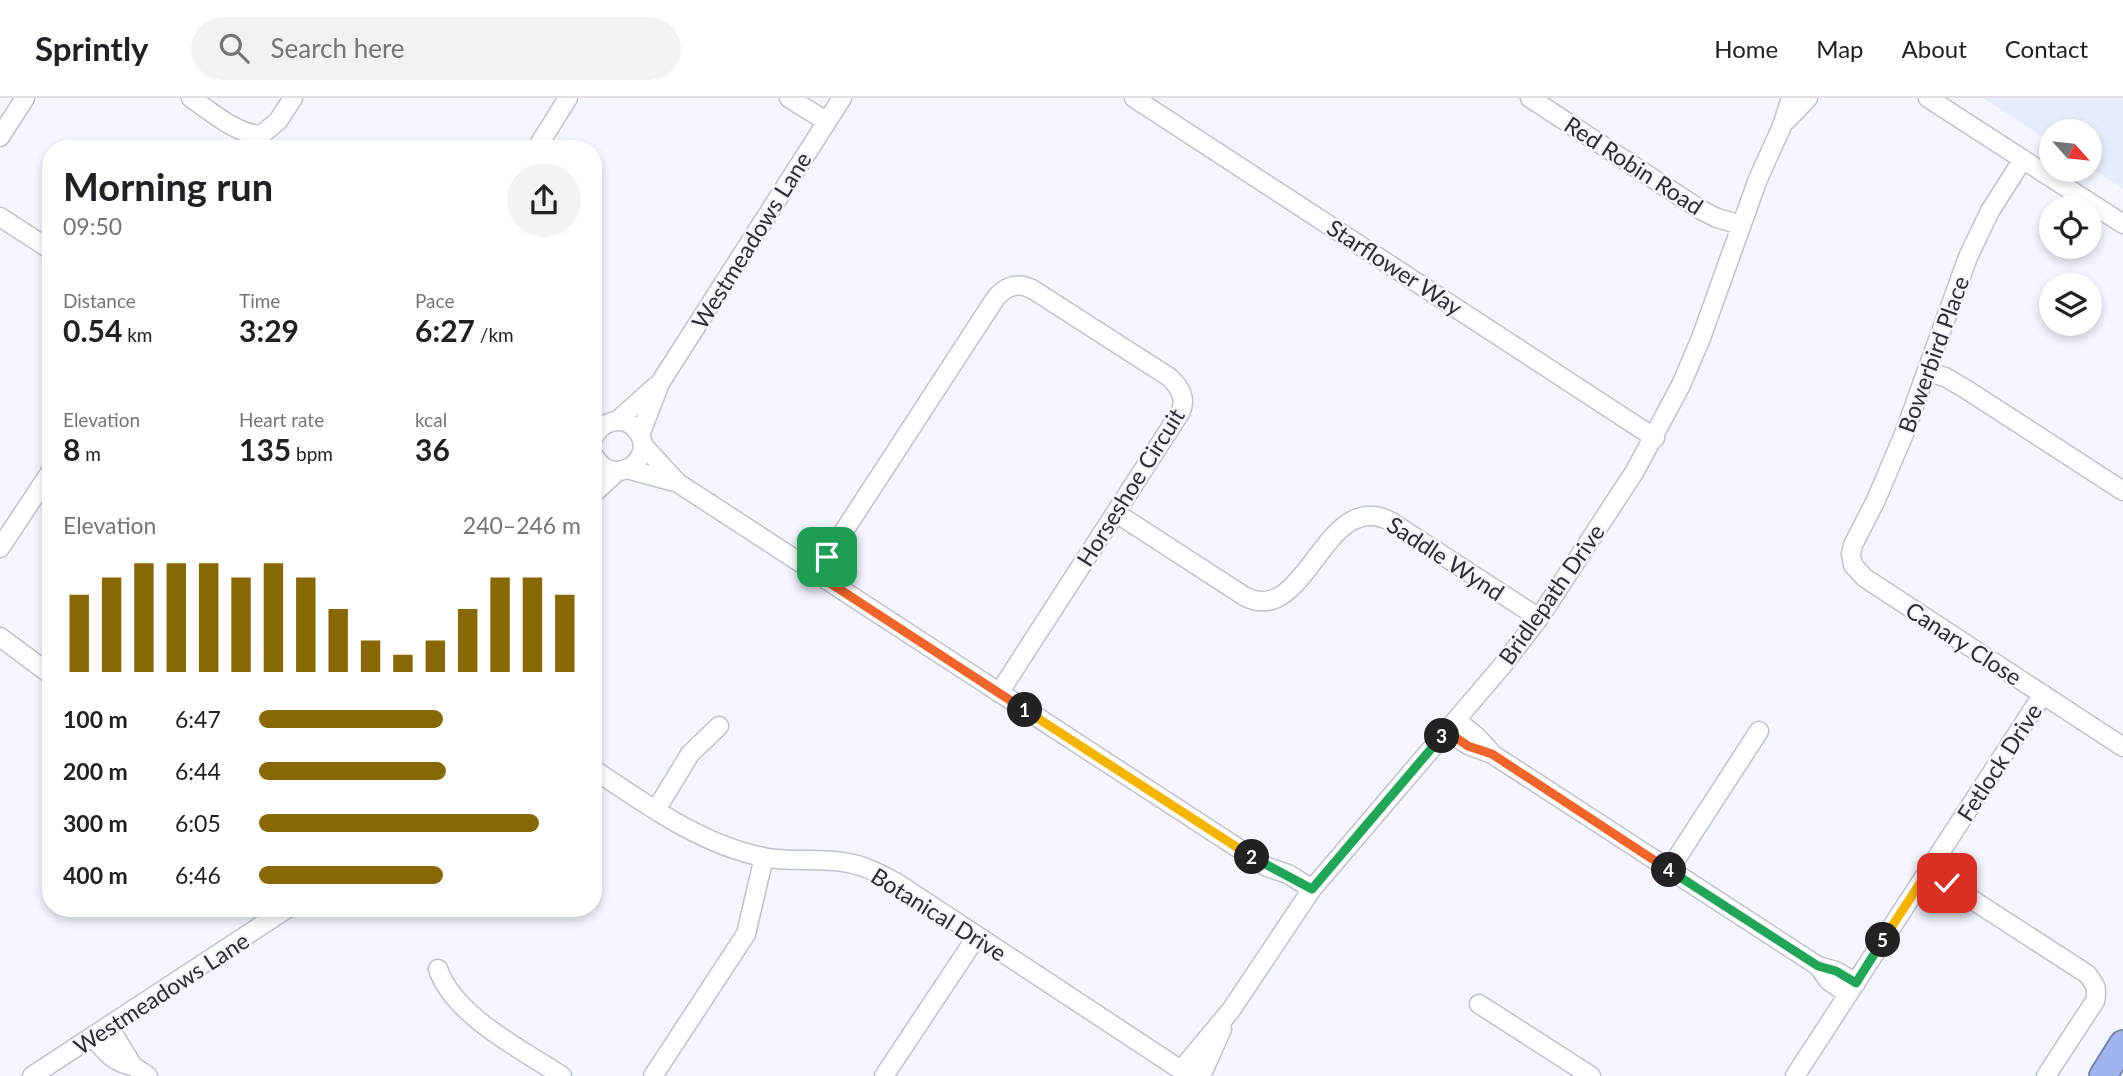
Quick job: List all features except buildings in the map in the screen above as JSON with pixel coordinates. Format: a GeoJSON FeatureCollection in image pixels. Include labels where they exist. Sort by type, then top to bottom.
{"type":"FeatureCollection","features":[{"type":"Feature","properties":{"kind":"highway"},"geometry":{"type":"LineString","coordinates":[[2103,1076],[2123,1044]]}},
{"type":"Feature","properties":{"kind":"street"},"geometry":{"type":"LineString","coordinates":[[0,136],[25,98]]}},
{"type":"Feature","properties":{"kind":"street"},"geometry":{"type":"LineString","coordinates":[[191,98],[250,135],[261,135],[278,121],[293,98]]}},
{"type":"Feature","properties":{"kind":"street"},"geometry":{"type":"LineString","coordinates":[[542,140],[568,98]]}},
{"type":"Feature","properties":{"kind":"street"},"geometry":{"type":"LineString","coordinates":[[789,98],[826,121]]}},
{"type":"Feature","properties":{"kind":"street","name":"Westmeadows Lane"},"geometry":{"type":"LineString","coordinates":[[622,470],[638,461],[641,440],[660,383],[842,98]]}},
{"type":"Feature","properties":{"kind":"street","name":"Starflower Way"},"geometry":{"type":"LineString","coordinates":[[1134,98],[1655,438]]}},
{"type":"Feature","properties":{"kind":"street","name":"Red Robin Road"},"geometry":{"type":"LineString","coordinates":[[1530,98],[1701,210],[1741,225]]}},
{"type":"Feature","properties":{"kind":"street","name":"Bridlepath Drive"},"geometry":{"type":"LineString","coordinates":[[1186,1073],[1307,895],[1539,618],[1655,438],[1701,338],[1758,179],[1782,126],[1791,98]]}},
{"type":"Feature","properties":{"kind":"street","name":"Bridlepath Drive"},"geometry":{"type":"LineString","coordinates":[[1782,126],[1808,98]]}},
{"type":"Feature","properties":{"kind":"street"},"geometry":{"type":"LineString","coordinates":[[1928,98],[2123,224]]}},
{"type":"Feature","properties":{"kind":"street","name":"Bowerbird Place"},"geometry":{"type":"LineString","coordinates":[[1851,554],[1891,466],[1968,257],[1990,211],[2022,159]]}},
{"type":"Feature","properties":{"kind":"street"},"geometry":{"type":"LineString","coordinates":[[0,217],[42,244]]}},
{"type":"Feature","properties":{"kind":"street","name":"Horseshoe Circuit"},"geometry":{"type":"LineString","coordinates":[[816,574],[995,299],[1011,286],[1023,285],[1032,289],[1169,377],[1182,393],[1183,408],[999,693]]}},
{"type":"Feature","properties":{"kind":"street"},"geometry":{"type":"LineString","coordinates":[[1927,372],[1945,377],[1964,388],[2123,491]]}},
{"type":"Feature","properties":{"kind":"street","name":"Westmeadows Lane"},"geometry":{"type":"LineString","coordinates":[[602,426],[617,421],[660,383]]}},
{"type":"Feature","properties":{"kind":"street"},"geometry":{"type":"LineString","coordinates":[[617,421],[631,425],[678,483]]}},
{"type":"Feature","properties":{"kind":"street"},"geometry":{"type":"LineString","coordinates":[[602,466],[648,473],[678,483],[1267,867],[1277,879],[1307,895]]}},
{"type":"Feature","properties":{"kind":"street"},"geometry":{"type":"LineString","coordinates":[[602,487],[622,470]]}},
{"type":"Feature","properties":{"kind":"street"},"geometry":{"type":"LineString","coordinates":[[0,548],[42,485]]}},
{"type":"Feature","properties":{"kind":"street","name":"Saddle Wynd"},"geometry":{"type":"LineString","coordinates":[[1116,513],[1244,596],[1265,603],[1286,592],[1349,522],[1356,517],[1373,514],[1390,521],[1539,618]]}},
{"type":"Feature","properties":{"kind":"street","name":"Canary Close"},"geometry":{"type":"LineString","coordinates":[[1851,554],[1853,565],[1865,578],[2123,747]]}},
{"type":"Feature","properties":{"kind":"street"},"geometry":{"type":"LineString","coordinates":[[0,637],[42,668]]}},
{"type":"Feature","properties":{"kind":"street","name":"Fetlock Drive"},"geometry":{"type":"LineString","coordinates":[[1795,1076],[2043,694]]}},
{"type":"Feature","properties":{"kind":"street"},"geometry":{"type":"LineString","coordinates":[[1451,725],[1476,736],[1492,754],[1818,966],[1829,981],[1852,988]]}},
{"type":"Feature","properties":{"kind":"street"},"geometry":{"type":"LineString","coordinates":[[656,810],[690,754],[719,726]]}},
{"type":"Feature","properties":{"kind":"street"},"geometry":{"type":"LineString","coordinates":[[1670,870],[1759,732]]}},
{"type":"Feature","properties":{"kind":"street","name":"Botanical Drive"},"geometry":{"type":"LineString","coordinates":[[602,775],[692,832],[729,848],[764,858],[848,863],[874,871],[897,883],[1186,1073]]}},
{"type":"Feature","properties":{"kind":"street"},"geometry":{"type":"LineString","coordinates":[[653,1076],[746,934],[764,858]]}},
{"type":"Feature","properties":{"kind":"street"},"geometry":{"type":"LineString","coordinates":[[1928,871],[2087,974],[2096,984],[2098,990],[2095,1001],[2046,1076]]}},
{"type":"Feature","properties":{"kind":"street","name":"Westmeadows Lane"},"geometry":{"type":"LineString","coordinates":[[32,1076],[274,917]]}},
{"type":"Feature","properties":{"kind":"street"},"geometry":{"type":"LineString","coordinates":[[884,1076],[976,936]]}},
{"type":"Feature","properties":{"kind":"street"},"geometry":{"type":"LineString","coordinates":[[438,970],[442,982],[455,1001],[480,1022],[562,1076]]}},
{"type":"Feature","properties":{"kind":"street"},"geometry":{"type":"LineString","coordinates":[[1479,1004],[1591,1076]]}},
{"type":"Feature","properties":{"kind":"street","name":"Bridlepath Drive"},"geometry":{"type":"LineString","coordinates":[[1201,1076],[1231,1010]]}},
{"type":"Feature","properties":{"kind":"street"},"geometry":{"type":"LineString","coordinates":[[101,1032],[141,1071]]}},
{"type":"Feature","properties":{"kind":"shaded area"},"geometry":{"type":"Polygon","coordinates":[[[1983,98],[2123,98],[2123,189],[2102,175],[2102,119],[2039,119],[2039,134],[1983,98]]]}},
{"type":"Feature","properties":{"kind":"route"},"geometry":{"type":"LineString","coordinates":[[827,557],[816,574],[1267,867],[1288,874],[1312,889],[1446,731],[1468,746],[1492,754],[1818,966],[1836,971],[1856,983],[1928,871],[1947,883]]}}]}
